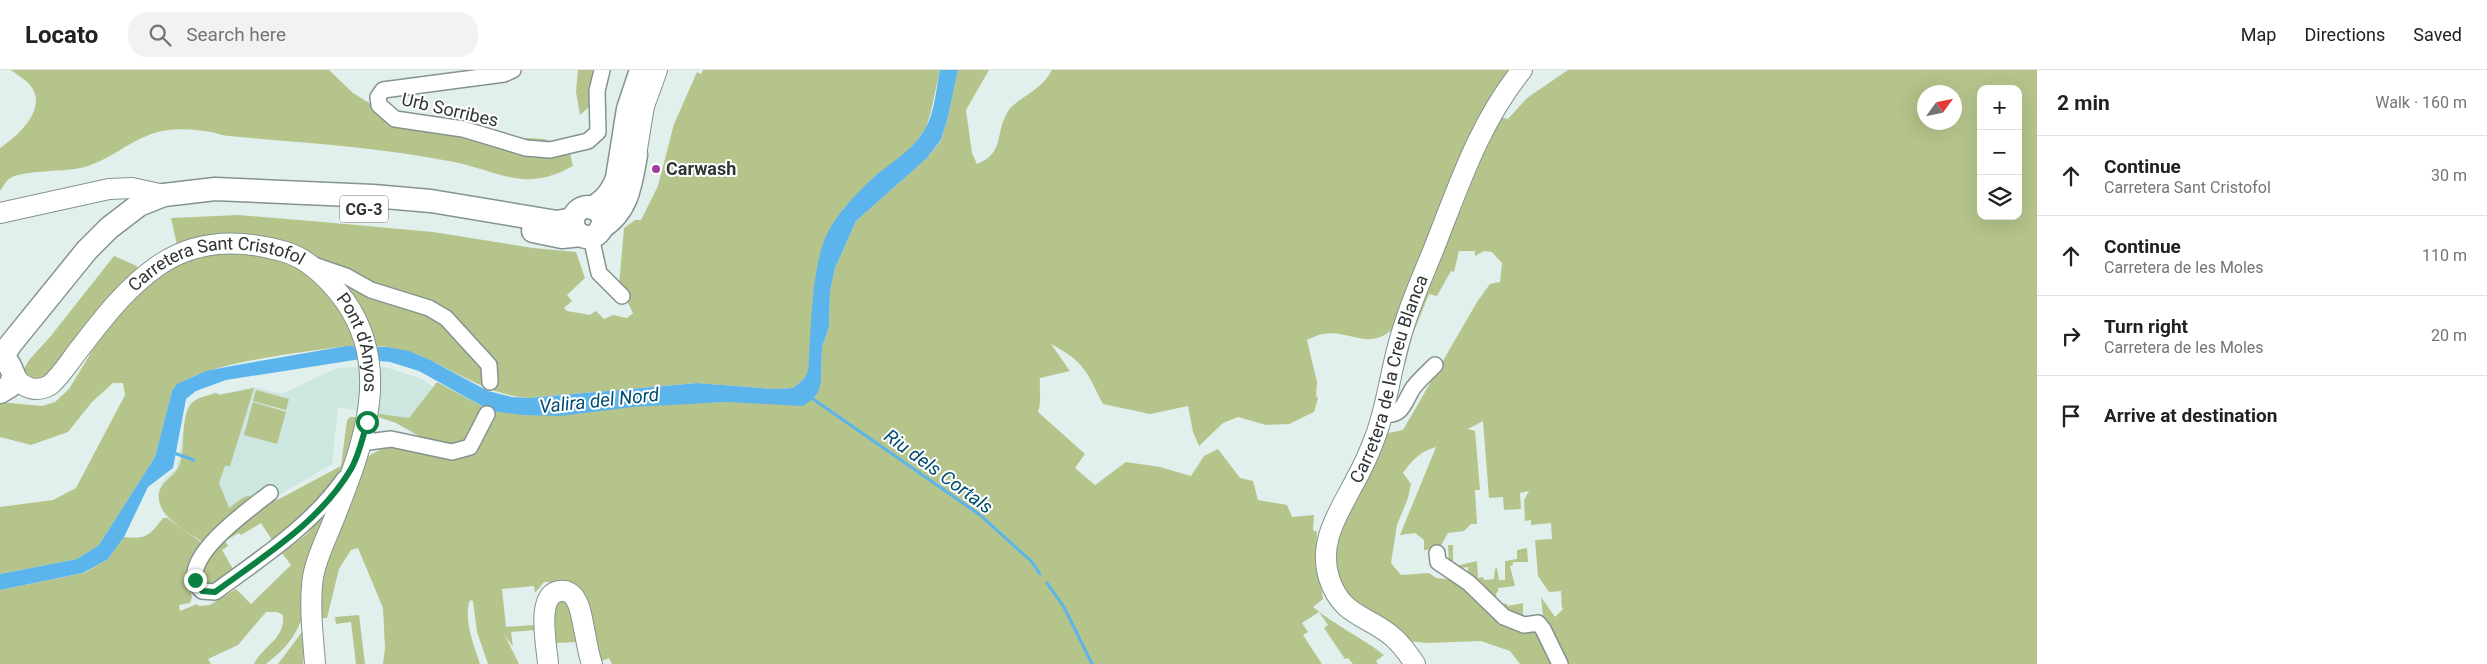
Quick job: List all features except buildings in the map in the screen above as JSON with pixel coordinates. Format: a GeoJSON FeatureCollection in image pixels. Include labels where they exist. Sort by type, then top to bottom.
{"type":"FeatureCollection","features":[{"type":"Feature","properties":{"kind":"highway"},"geometry":{"type":"LineString","coordinates":[[588,225],[615,182],[628,109],[641,70]]}},
{"type":"Feature","properties":{"kind":"highway"},"geometry":{"type":"LineString","coordinates":[[588,225],[614,218],[628,198],[636,155]]}},
{"type":"Feature","properties":{"kind":"highway","name":"CG-3"},"geometry":{"type":"LineString","coordinates":[[5,367],[87,250],[144,202],[164,195],[215,189],[373,196],[431,201],[556,222],[588,225]]}},
{"type":"Feature","properties":{"kind":"highway","name":"CG-3"},"geometry":{"type":"LineString","coordinates":[[119,224],[188,203],[230,201],[399,211],[520,226],[541,234],[562,237],[588,225]]}},
{"type":"Feature","properties":{"kind":"main road"},"geometry":{"type":"LineString","coordinates":[[636,155],[644,106],[657,70]]}},
{"type":"Feature","properties":{"kind":"main road","name":"Carretera de la Creu Blanca"},"geometry":{"type":"LineString","coordinates":[[1415,664],[1393,637],[1347,608],[1336,594],[1329,578],[1326,560],[1327,539],[1331,526],[1369,452],[1383,414],[1404,325],[1452,201],[1486,124],[1502,96],[1522,70]]}},
{"type":"Feature","properties":{"kind":"main road"},"geometry":{"type":"LineString","coordinates":[[0,213],[104,190],[132,188],[164,195]]}},
{"type":"Feature","properties":{"kind":"main road"},"geometry":{"type":"LineString","coordinates":[[104,190],[126,198],[119,224]]}},
{"type":"Feature","properties":{"kind":"main road","name":"Carretera Sant Cristofol"},"geometry":{"type":"LineString","coordinates":[[5,367],[29,400],[40,400],[54,395],[65,383],[106,315],[127,291],[159,265],[175,256],[203,246],[224,242],[248,244],[284,251],[312,265],[333,284]]}},
{"type":"Feature","properties":{"kind":"main road","name":"Pont d'Anyos"},"geometry":{"type":"LineString","coordinates":[[333,284],[361,329],[369,357],[372,377],[371,405],[362,438]]}},
{"type":"Feature","properties":{"kind":"main road"},"geometry":{"type":"LineString","coordinates":[[314,664],[313,577],[362,438]]}},
{"type":"Feature","properties":{"kind":"main road"},"geometry":{"type":"LineString","coordinates":[[548,664],[544,612],[547,598],[552,593],[561,591],[567,592],[578,601],[592,664]]}},
{"type":"Feature","properties":{"kind":"street","name":"Urb Sorribes"},"geometry":{"type":"LineString","coordinates":[[513,70],[504,74],[388,88],[378,97],[378,105],[395,119],[464,129],[526,148],[550,150],[588,141],[598,132],[598,91],[602,70]]}},
{"type":"Feature","properties":{"kind":"street"},"geometry":{"type":"LineString","coordinates":[[588,225],[599,273],[622,296]]}},
{"type":"Feature","properties":{"kind":"street"},"geometry":{"type":"LineString","coordinates":[[312,265],[346,276],[371,290],[429,308],[446,318],[489,365],[490,382]]}},
{"type":"Feature","properties":{"kind":"street"},"geometry":{"type":"LineString","coordinates":[[1383,414],[1392,415],[1402,410],[1413,388],[1435,365]]}},
{"type":"Feature","properties":{"kind":"street"},"geometry":{"type":"LineString","coordinates":[[362,438],[391,439],[452,452],[470,447],[487,414]]}},
{"type":"Feature","properties":{"kind":"street"},"geometry":{"type":"LineString","coordinates":[[270,492],[208,548],[196,565],[194,575],[202,591],[215,592],[300,528],[334,494],[352,468]]}},
{"type":"Feature","properties":{"kind":"street"},"geometry":{"type":"LineString","coordinates":[[1437,554],[1438,562],[1469,583],[1498,614],[1524,625],[1538,623],[1543,629],[1560,664]]}},
{"type":"Feature","properties":{"kind":"shaded area"},"geometry":{"type":"Polygon","coordinates":[[[385,367],[422,379],[433,387],[408,420],[338,407],[332,464],[262,505],[214,552],[167,518],[161,509],[158,493],[162,482],[177,467],[186,412],[190,403],[216,392],[220,394],[254,387],[282,394],[337,368],[385,367]]]}},
{"type":"Feature","properties":{"kind":"green space"},"geometry":{"type":"Polygon","coordinates":[[[11,70],[329,70],[353,93],[379,109],[507,137],[544,139],[558,143],[570,153],[573,166],[556,174],[540,178],[513,178],[471,166],[426,157],[342,146],[227,136],[198,130],[174,129],[141,138],[91,165],[15,176],[8,180],[0,191],[0,148],[29,121],[36,103],[35,94],[30,85],[11,70]]]}},
{"type":"Feature","properties":{"kind":"green space"},"geometry":{"type":"Polygon","coordinates":[[[578,70],[592,70],[589,107],[580,115],[576,92],[578,70]]]}},
{"type":"Feature","properties":{"kind":"green space"},"geometry":{"type":"Polygon","coordinates":[[[703,70],[940,70],[926,128],[916,142],[900,158],[875,176],[843,209],[810,349],[808,372],[804,379],[793,388],[773,389],[697,383],[528,398],[508,395],[488,388],[415,354],[395,348],[375,346],[317,261],[177,245],[171,218],[239,215],[433,232],[533,248],[576,252],[585,278],[567,295],[572,301],[564,308],[567,311],[590,315],[596,311],[604,319],[613,315],[627,318],[633,313],[619,285],[624,228],[635,220],[641,220],[658,186],[674,124],[697,72],[701,74],[703,70]]]}},
{"type":"Feature","properties":{"kind":"green space"},"geometry":{"type":"Polygon","coordinates":[[[958,70],[989,70],[966,110],[972,153],[977,164],[992,154],[996,148],[1003,120],[1007,113],[1016,103],[1042,84],[1052,70],[1515,70],[1397,325],[1387,334],[1378,338],[1369,339],[1333,333],[1320,334],[1307,340],[1317,382],[1316,396],[1318,398],[1314,412],[1289,424],[1266,425],[1238,417],[1223,423],[1199,446],[1193,432],[1188,406],[1150,414],[1103,404],[1088,375],[1078,362],[1051,344],[1070,371],[1040,378],[1038,412],[1085,454],[1075,468],[1095,485],[1126,462],[1160,467],[1191,476],[1204,456],[1218,449],[1240,478],[1253,481],[1258,500],[1287,505],[1292,517],[1314,515],[1313,530],[1317,532],[1316,551],[1323,599],[1313,607],[1384,655],[1376,661],[1378,664],[1353,664],[1348,658],[1345,659],[1324,628],[1328,625],[1319,612],[1302,623],[1308,632],[1303,635],[1322,664],[612,664],[609,658],[597,663],[586,612],[552,588],[549,582],[544,582],[535,593],[534,586],[502,589],[506,627],[535,625],[536,630],[511,632],[513,647],[504,634],[519,664],[488,664],[477,632],[473,601],[470,600],[468,608],[469,624],[472,641],[480,664],[383,664],[385,648],[383,608],[358,548],[351,550],[339,569],[327,618],[319,618],[319,582],[365,460],[371,455],[387,448],[433,444],[396,423],[378,417],[379,414],[409,418],[437,382],[491,411],[726,402],[821,382],[822,347],[829,327],[830,292],[835,268],[856,221],[926,159],[941,141],[958,70]]]}},
{"type":"Feature","properties":{"kind":"green space"},"geometry":{"type":"Polygon","coordinates":[[[1568,70],[2037,70],[2037,664],[1567,664],[1543,616],[1541,597],[1555,617],[1565,607],[1562,609],[1561,591],[1549,592],[1538,576],[1535,540],[1552,539],[1551,523],[1531,525],[1531,520],[1525,521],[1524,500],[1529,491],[1520,493],[1521,509],[1504,510],[1503,497],[1489,498],[1483,421],[1468,429],[1475,431],[1480,490],[1475,490],[1477,524],[1471,524],[1464,531],[1448,533],[1439,549],[1424,550],[1424,540],[1415,533],[1400,535],[1436,447],[1426,451],[1413,460],[1403,473],[1411,484],[1408,498],[1397,525],[1391,563],[1401,575],[1429,573],[1436,578],[1455,580],[1515,630],[1529,633],[1534,631],[1539,634],[1553,664],[1520,664],[1510,651],[1481,641],[1427,643],[1407,641],[1348,599],[1333,559],[1336,539],[1372,460],[1388,433],[1403,430],[1477,302],[1490,284],[1500,282],[1502,263],[1492,252],[1484,251],[1475,256],[1475,251],[1459,251],[1454,272],[1451,271],[1437,296],[1429,294],[1413,334],[1405,365],[1402,364],[1408,337],[1496,116],[1508,119],[1527,98],[1568,70]]]}},
{"type":"Feature","properties":{"kind":"green space"},"geometry":{"type":"Polygon","coordinates":[[[230,251],[281,258],[311,276],[330,296],[338,308],[357,346],[345,346],[252,360],[203,373],[184,381],[172,391],[155,457],[99,545],[77,559],[0,574],[0,507],[53,500],[76,488],[125,395],[123,383],[113,383],[92,402],[68,432],[31,445],[0,437],[0,402],[42,406],[55,402],[69,389],[106,328],[159,275],[196,255],[230,251]]]}},
{"type":"Feature","properties":{"kind":"green space"},"geometry":{"type":"Polygon","coordinates":[[[114,256],[137,266],[138,271],[51,375],[38,382],[26,375],[24,369],[29,360],[50,337],[114,256]]]}},
{"type":"Feature","properties":{"kind":"green space"},"geometry":{"type":"Polygon","coordinates":[[[254,388],[230,466],[225,466],[219,483],[229,508],[244,497],[255,495],[256,497],[206,544],[171,520],[161,507],[159,500],[160,490],[181,462],[185,418],[191,404],[199,398],[216,393],[219,395],[254,388]]]}},
{"type":"Feature","properties":{"kind":"green space"},"geometry":{"type":"Polygon","coordinates":[[[256,390],[289,399],[286,410],[253,401],[256,390]]]}},
{"type":"Feature","properties":{"kind":"green space"},"geometry":{"type":"Polygon","coordinates":[[[253,402],[286,412],[277,444],[244,435],[253,402]]]}},
{"type":"Feature","properties":{"kind":"green space"},"geometry":{"type":"Polygon","coordinates":[[[350,417],[359,417],[341,470],[326,493],[272,540],[261,523],[241,535],[239,533],[225,541],[228,546],[222,550],[233,569],[210,586],[204,587],[201,565],[212,550],[262,505],[279,499],[341,466],[347,420],[350,417]]]}},
{"type":"Feature","properties":{"kind":"green space"},"geometry":{"type":"Polygon","coordinates":[[[335,501],[314,587],[302,619],[289,642],[266,664],[254,664],[281,630],[283,615],[277,612],[266,612],[238,645],[208,659],[211,664],[0,664],[0,590],[84,573],[108,559],[124,537],[143,537],[155,529],[163,518],[167,518],[205,545],[196,558],[189,575],[192,597],[190,603],[179,605],[180,611],[197,604],[199,606],[210,605],[236,589],[251,604],[291,565],[282,553],[307,534],[335,501]]]}},
{"type":"Feature","properties":{"kind":"green space"},"geometry":{"type":"Polygon","coordinates":[[[1448,545],[1453,545],[1453,562],[1456,563],[1456,566],[1477,561],[1478,578],[1483,577],[1484,580],[1494,579],[1495,569],[1497,568],[1499,580],[1505,580],[1505,561],[1517,559],[1517,550],[1527,548],[1528,562],[1513,562],[1513,565],[1510,566],[1515,586],[1498,588],[1496,593],[1497,603],[1507,604],[1508,606],[1523,603],[1523,618],[1511,616],[1468,579],[1468,567],[1455,569],[1449,563],[1448,545]]]}},
{"type":"Feature","properties":{"kind":"green space"},"geometry":{"type":"Polygon","coordinates":[[[558,601],[571,601],[582,650],[577,650],[576,642],[556,643],[554,609],[558,601]]]}},
{"type":"Feature","properties":{"kind":"green space"},"geometry":{"type":"Polygon","coordinates":[[[359,615],[365,664],[356,664],[351,622],[336,624],[335,617],[359,615]]]}},
{"type":"Feature","properties":{"kind":"green space"},"geometry":{"type":"Polygon","coordinates":[[[305,628],[303,664],[278,664],[305,628]]]}},
{"type":"Feature","properties":{"kind":"water","name":"Valira del Nord"},"geometry":{"type":"Polygon","coordinates":[[[940,70],[958,70],[941,140],[926,159],[856,221],[835,268],[830,292],[829,327],[822,347],[821,382],[818,392],[813,399],[803,406],[726,402],[633,407],[560,416],[523,415],[491,411],[419,371],[390,362],[361,359],[226,380],[196,391],[186,399],[173,468],[148,487],[124,537],[108,559],[83,573],[0,590],[0,574],[77,559],[99,545],[155,457],[172,391],[177,384],[206,371],[346,346],[388,347],[409,351],[488,391],[512,397],[528,398],[697,383],[773,389],[793,388],[804,379],[808,371],[815,280],[822,246],[828,232],[843,209],[856,195],[875,176],[909,149],[925,129],[935,100],[940,70]]]}},
{"type":"Feature","properties":{"kind":"waterway","name":"Riu dels Cortals"},"geometry":{"type":"LineString","coordinates":[[813,399],[980,515],[1031,561],[1040,574]]}},
{"type":"Feature","properties":{"kind":"waterway"},"geometry":{"type":"LineString","coordinates":[[174,453],[194,460]]}},
{"type":"Feature","properties":{"kind":"waterway","name":"Riu dels Cortals"},"geometry":{"type":"LineString","coordinates":[[1047,583],[1064,607],[1092,664]]}},
{"type":"Feature","properties":{"kind":"place","name":"Carwash"},"geometry":{"type":"Point","coordinates":[656,169]}},
{"type":"Feature","properties":{"kind":"route"},"geometry":{"type":"LineString","coordinates":[[195,580],[202,591],[215,592],[300,528],[334,494],[352,468],[367,422]]}}]}
